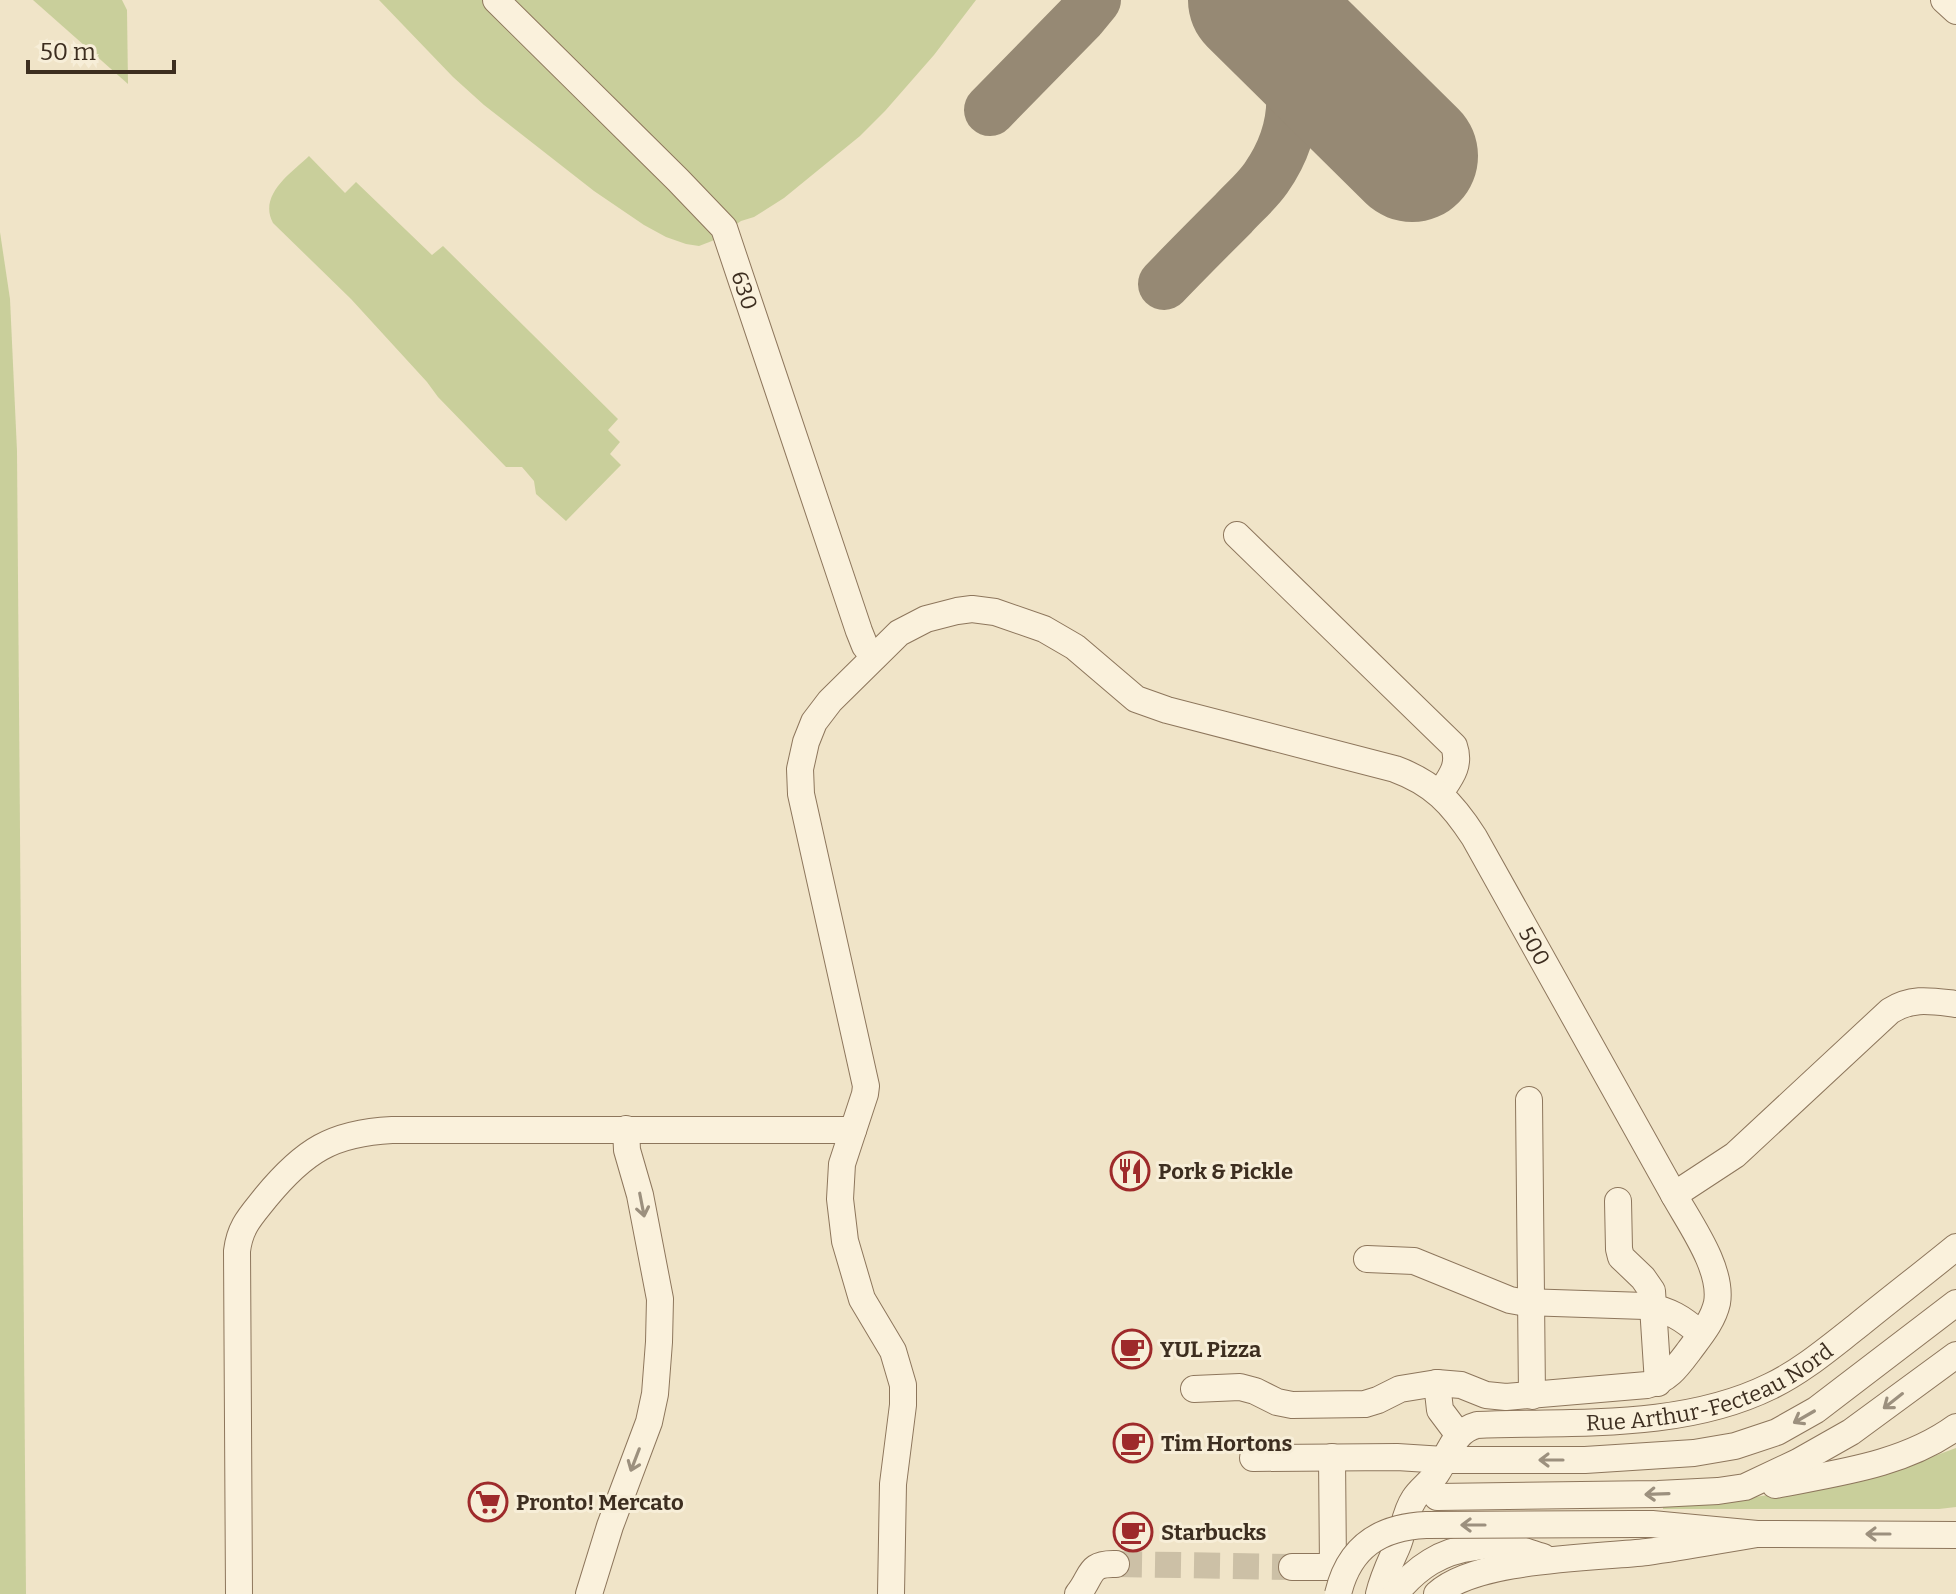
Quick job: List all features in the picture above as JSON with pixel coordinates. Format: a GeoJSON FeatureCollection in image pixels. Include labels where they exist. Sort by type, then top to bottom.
{"type":"FeatureCollection","features":[{"type":"Feature","properties":{"kind":"street","name":"630"},"geometry":{"type":"LineString","coordinates":[[496,0],[724,228],[863,642],[874,657]]}},
{"type":"Feature","properties":{"kind":"street"},"geometry":{"type":"LineString","coordinates":[[1944,0],[1956,11]]}},
{"type":"Feature","properties":{"kind":"street"},"geometry":{"type":"LineString","coordinates":[[1237,535],[1454,746],[1456,767],[1440,793]]}},
{"type":"Feature","properties":{"kind":"street","name":"500"},"geometry":{"type":"LineString","coordinates":[[891,1594],[893,1484],[903,1385],[893,1351],[862,1299],[845,1241],[840,1173],[866,1086],[801,794],[800,769],[814,722],[830,701],[899,633],[926,619],[972,609],[995,612],[1044,629],[1067,642],[1141,701],[1406,773],[1440,793],[1474,837],[1713,1269],[1717,1304],[1701,1334]]}},
{"type":"Feature","properties":{"kind":"street"},"geometry":{"type":"LineString","coordinates":[[1674,1195],[1735,1155],[1890,1011],[1915,1000],[1956,1004]]}},
{"type":"Feature","properties":{"kind":"street"},"geometry":{"type":"LineString","coordinates":[[1529,1100],[1532,1396]]}},
{"type":"Feature","properties":{"kind":"street"},"geometry":{"type":"LineString","coordinates":[[239,1594],[237,1251],[241,1231],[285,1175],[311,1152],[354,1133],[408,1129],[853,1130]]}},
{"type":"Feature","properties":{"kind":"street"},"geometry":{"type":"LineString","coordinates":[[589,1594],[610,1526],[649,1422],[655,1394],[660,1299],[640,1195],[627,1150],[626,1129]]}},
{"type":"Feature","properties":{"kind":"street"},"geometry":{"type":"LineString","coordinates":[[1618,1201],[1621,1257],[1652,1291],[1658,1383]]}},
{"type":"Feature","properties":{"kind":"street","name":"Rue Arthur-Fecteau Nord"},"geometry":{"type":"LineString","coordinates":[[1458,1434],[1477,1425],[1676,1415],[1745,1398],[1774,1385],[1810,1362],[1956,1247]]}},
{"type":"Feature","properties":{"kind":"street"},"geometry":{"type":"LineString","coordinates":[[1194,1389],[1240,1387],[1292,1405],[1365,1404],[1408,1387],[1437,1383],[1461,1385],[1495,1397],[1647,1385],[1658,1383],[1676,1368],[1701,1334],[1672,1312],[1654,1307],[1531,1304],[1510,1300],[1414,1261],[1367,1259]]}},
{"type":"Feature","properties":{"kind":"street"},"geometry":{"type":"LineString","coordinates":[[1253,1458],[1607,1460],[1711,1451],[1754,1441],[1816,1410],[1956,1303]]}},
{"type":"Feature","properties":{"kind":"street"},"geometry":{"type":"LineString","coordinates":[[1718,1491],[1758,1482],[1834,1442],[1956,1355]]}},
{"type":"Feature","properties":{"kind":"street"},"geometry":{"type":"LineString","coordinates":[[1379,1594],[1411,1504],[1436,1476],[1458,1434],[1440,1410],[1437,1383]]}},
{"type":"Feature","properties":{"kind":"street"},"geometry":{"type":"LineString","coordinates":[[1437,1497],[1718,1491],[1771,1485],[1871,1465],[1915,1451],[1956,1427]]}},
{"type":"Feature","properties":{"kind":"street"},"geometry":{"type":"LineString","coordinates":[[1292,1567],[1333,1567],[1332,1457]]}},
{"type":"Feature","properties":{"kind":"street"},"geometry":{"type":"LineString","coordinates":[[1398,1544],[1437,1497],[1492,1461]]}},
{"type":"Feature","properties":{"kind":"street"},"geometry":{"type":"LineString","coordinates":[[1338,1594],[1347,1568],[1365,1545],[1391,1530],[1410,1526],[1635,1524],[1757,1534],[1956,1535]]}},
{"type":"Feature","properties":{"kind":"street"},"geometry":{"type":"LineString","coordinates":[[1437,1594],[1457,1581],[1492,1570],[1555,1560],[1647,1552],[1757,1534]]}},
{"type":"Feature","properties":{"kind":"street"},"geometry":{"type":"LineString","coordinates":[[1395,1594],[1430,1561],[1462,1548],[1499,1545],[1555,1560]]}},
{"type":"Feature","properties":{"kind":"street"},"geometry":{"type":"LineString","coordinates":[[1078,1594],[1093,1569],[1103,1564],[1116,1564]]}},
{"type":"Feature","properties":{"kind":"green space"},"geometry":{"type":"Polygon","coordinates":[[[33,0],[122,0],[127,10],[128,84],[33,0]]]}},
{"type":"Feature","properties":{"kind":"green space"},"geometry":{"type":"Polygon","coordinates":[[[379,0],[976,0],[934,55],[860,136],[784,198],[699,246],[666,237],[594,191],[484,105],[379,0]]]}},
{"type":"Feature","properties":{"kind":"green space"},"geometry":{"type":"Polygon","coordinates":[[[309,156],[345,193],[356,182],[432,255],[443,246],[618,419],[608,430],[620,442],[610,454],[621,465],[566,521],[536,494],[534,481],[522,467],[506,467],[438,397],[351,299],[273,223],[270,203],[273,194],[309,156]]]}},
{"type":"Feature","properties":{"kind":"green space"},"geometry":{"type":"Polygon","coordinates":[[[0,232],[10,299],[17,451],[26,1594],[0,1594],[0,232]]]}},
{"type":"Feature","properties":{"kind":"green space"},"geometry":{"type":"Polygon","coordinates":[[[1956,1448],[1956,1507],[1663,1509],[1663,1505],[1722,1501],[1839,1482],[1904,1466],[1956,1448]]]}},
{"type":"Feature","properties":{"kind":"taxiway"},"geometry":{"type":"LineString","coordinates":[[990,110],[1095,0]]}},
{"type":"Feature","properties":{"kind":"taxiway"},"geometry":{"type":"LineString","coordinates":[[1164,284],[1262,183],[1279,155],[1288,132],[1292,85],[1287,62],[1278,40],[1248,0]]}},
{"type":"Feature","properties":{"kind":"runway"},"geometry":{"type":"LineString","coordinates":[[1254,0],[1412,156]]}},
{"type":"Feature","properties":{"kind":"tunnel"},"geometry":{"type":"LineString","coordinates":[[1116,1564],[1292,1567]]}},
{"type":"Feature","properties":{"kind":"place","name":"Pork & Pickle"},"geometry":{"type":"Point","coordinates":[1130,1171]}},
{"type":"Feature","properties":{"kind":"place","name":"YUL Pizza"},"geometry":{"type":"Point","coordinates":[1132,1349]}},
{"type":"Feature","properties":{"kind":"place","name":"Tim Hortons"},"geometry":{"type":"Point","coordinates":[1133,1443]}},
{"type":"Feature","properties":{"kind":"place","name":"Pronto! Mercato"},"geometry":{"type":"Point","coordinates":[488,1502]}},
{"type":"Feature","properties":{"kind":"place","name":"Starbucks"},"geometry":{"type":"Point","coordinates":[1133,1532]}}]}
